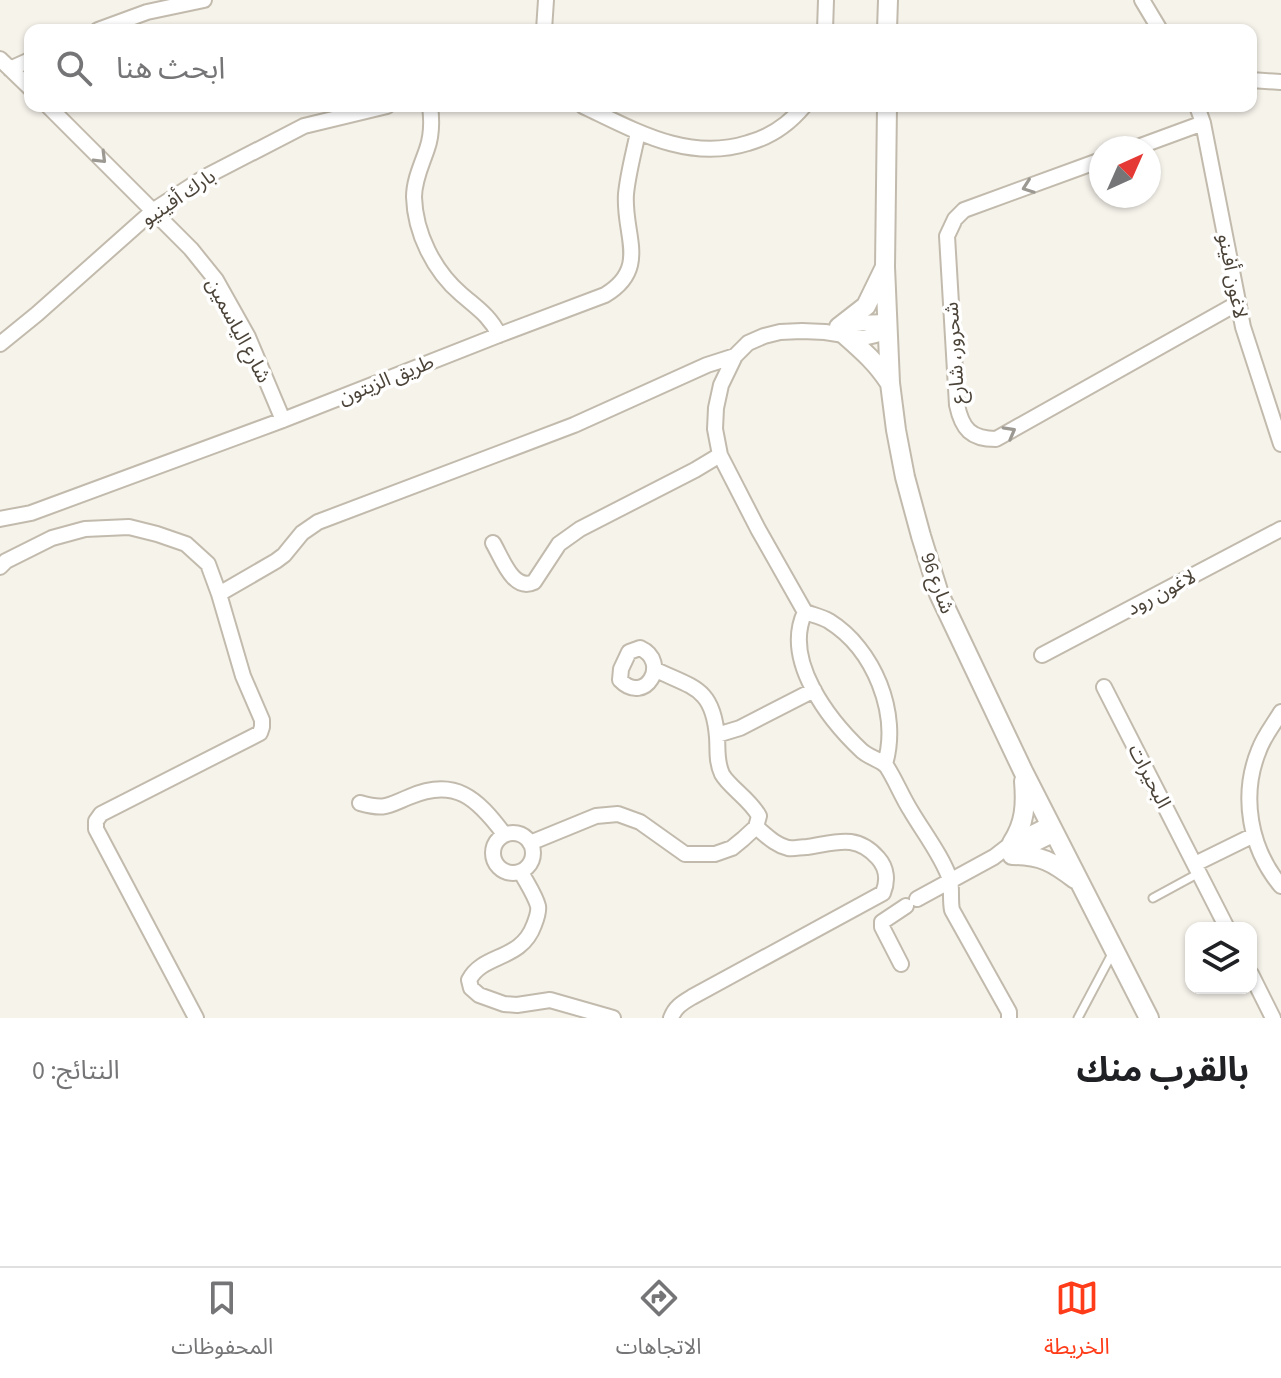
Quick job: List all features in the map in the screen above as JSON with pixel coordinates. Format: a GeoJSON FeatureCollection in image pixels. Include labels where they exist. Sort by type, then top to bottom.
{"type":"FeatureCollection","features":[{"type":"Feature","properties":{"kind":"street"},"geometry":{"type":"LineString","coordinates":[[114,24],[147,12],[204,0]]}},
{"type":"Feature","properties":{"kind":"street"},"geometry":{"type":"LineString","coordinates":[[544,24],[546,0]]}},
{"type":"Feature","properties":{"kind":"street"},"geometry":{"type":"LineString","coordinates":[[825,24],[826,0]]}},
{"type":"Feature","properties":{"kind":"street"},"geometry":{"type":"LineString","coordinates":[[887,24],[888,0]]}},
{"type":"Feature","properties":{"kind":"street"},"geometry":{"type":"LineString","coordinates":[[1142,0],[1156,24]]}},
{"type":"Feature","properties":{"kind":"street"},"geometry":{"type":"LineString","coordinates":[[5,64],[24,82]]}},
{"type":"Feature","properties":{"kind":"street"},"geometry":{"type":"LineString","coordinates":[[1257,80],[1281,82]]}},
{"type":"Feature","properties":{"kind":"street","name":"شارع الياسمين"},"geometry":{"type":"LineString","coordinates":[[54,112],[154,210],[216,280],[248,337],[283,420]]}},
{"type":"Feature","properties":{"kind":"street","name":"بارك أفينيو"},"geometry":{"type":"LineString","coordinates":[[0,344],[154,210],[205,177],[304,126],[362,112]]}},
{"type":"Feature","properties":{"kind":"street"},"geometry":{"type":"LineString","coordinates":[[430,112],[431,133],[414,194],[420,232],[442,273],[484,313],[499,335]]}},
{"type":"Feature","properties":{"kind":"street"},"geometry":{"type":"LineString","coordinates":[[596,112],[665,143],[691,149],[737,147],[777,131],[799,112]]}},
{"type":"Feature","properties":{"kind":"street","name":"شارع 96"},"geometry":{"type":"LineString","coordinates":[[887,112],[885,267],[890,383],[905,477],[921,536],[939,594],[1023,771],[1149,1018]]}},
{"type":"Feature","properties":{"kind":"street","name":"لاغون أفينو"},"geometry":{"type":"LineString","coordinates":[[1199,112],[1243,327],[1281,444]]}},
{"type":"Feature","properties":{"kind":"street"},"geometry":{"type":"LineString","coordinates":[[1161,138],[1203,123]]}},
{"type":"Feature","properties":{"kind":"street","name":"طريق الزيتون"},"geometry":{"type":"LineString","coordinates":[[0,519],[31,513],[283,420],[605,295],[618,287],[631,264],[626,193],[638,132]]}},
{"type":"Feature","properties":{"kind":"street","name":"شحرور، شارع"},"geometry":{"type":"LineString","coordinates":[[1089,164],[964,210],[955,219],[947,236],[957,405],[959,419],[966,430],[982,439],[996,439],[1238,303]]}},
{"type":"Feature","properties":{"kind":"street"},"geometry":{"type":"LineString","coordinates":[[836,331],[866,306],[885,267]]}},
{"type":"Feature","properties":{"kind":"street"},"geometry":{"type":"LineString","coordinates":[[885,764],[890,737],[888,711],[880,685],[849,637],[827,620],[805,612],[720,455],[715,429],[721,385],[735,356],[748,343],[780,332],[836,331],[863,338],[887,326]]}},
{"type":"Feature","properties":{"kind":"street"},"geometry":{"type":"LineString","coordinates":[[836,331],[869,355],[890,383]]}},
{"type":"Feature","properties":{"kind":"street"},"geometry":{"type":"LineString","coordinates":[[219,594],[276,561],[302,533],[318,522],[574,425],[707,365],[735,356]]}},
{"type":"Feature","properties":{"kind":"street"},"geometry":{"type":"LineString","coordinates":[[493,543],[513,577],[522,585],[529,585],[559,544],[580,529],[720,455]]}},
{"type":"Feature","properties":{"kind":"street"},"geometry":{"type":"LineString","coordinates":[[0,567],[52,538],[85,529],[129,527],[186,544],[208,564],[243,676],[262,720],[260,733],[101,814],[96,821],[96,829],[196,1018]]}},
{"type":"Feature","properties":{"kind":"street","name":"لاغون رود"},"geometry":{"type":"LineString","coordinates":[[1042,655],[1281,529]]}},
{"type":"Feature","properties":{"kind":"street"},"geometry":{"type":"LineString","coordinates":[[805,612],[799,636],[800,652],[814,690],[830,717],[844,732],[866,754],[885,764],[940,860],[950,881],[952,910],[1009,1012],[1009,1018]]}},
{"type":"Feature","properties":{"kind":"street"},"geometry":{"type":"LineString","coordinates":[[530,843],[596,816],[618,814],[640,822],[685,854],[715,854],[732,848],[756,827],[759,816],[753,805],[724,777],[718,763],[717,735],[710,704],[695,687],[654,669]]}},
{"type":"Feature","properties":{"kind":"street","name":"البحيرات"},"geometry":{"type":"LineString","coordinates":[[1104,687],[1224,922]]}},
{"type":"Feature","properties":{"kind":"street"},"geometry":{"type":"LineString","coordinates":[[717,735],[740,728],[814,690]]}},
{"type":"Feature","properties":{"kind":"street"},"geometry":{"type":"LineString","coordinates":[[1281,712],[1260,746],[1252,772],[1249,799],[1254,835],[1267,867],[1281,886]]}},
{"type":"Feature","properties":{"kind":"street"},"geometry":{"type":"LineString","coordinates":[[1006,852],[1023,821],[1026,806],[1023,771]]}},
{"type":"Feature","properties":{"kind":"street"},"geometry":{"type":"LineString","coordinates":[[360,803],[377,808],[428,790],[456,790],[471,798],[504,834]]}},
{"type":"Feature","properties":{"kind":"street"},"geometry":{"type":"LineString","coordinates":[[671,1018],[681,1003],[883,893],[886,876],[883,864],[864,846],[843,841],[791,849],[776,844],[756,827]]}},
{"type":"Feature","properties":{"kind":"street"},"geometry":{"type":"LineString","coordinates":[[901,964],[882,922],[950,881],[1053,829]]}},
{"type":"Feature","properties":{"kind":"street"},"geometry":{"type":"LineString","coordinates":[[504,834],[519,834],[530,843],[532,859],[521,872],[503,871],[494,861],[492,849],[504,834]]}},
{"type":"Feature","properties":{"kind":"street"},"geometry":{"type":"LineString","coordinates":[[1197,869],[1254,835]]}},
{"type":"Feature","properties":{"kind":"street"},"geometry":{"type":"LineString","coordinates":[[1006,852],[1042,858],[1057,865],[1080,884]]}},
{"type":"Feature","properties":{"kind":"street"},"geometry":{"type":"LineString","coordinates":[[521,872],[538,906],[535,924],[519,948],[473,972],[469,980],[471,988],[479,995],[504,1004],[550,1000],[603,1017]]}},
{"type":"Feature","properties":{"kind":"street"},"geometry":{"type":"LineString","coordinates":[[1257,986],[1273,1018]]}},
{"type":"Feature","properties":{"kind":"lane"},"geometry":{"type":"LineString","coordinates":[[1153,898],[1197,869]]}},
{"type":"Feature","properties":{"kind":"lane"},"geometry":{"type":"LineString","coordinates":[[1078,1018],[1114,950]]}}]}
